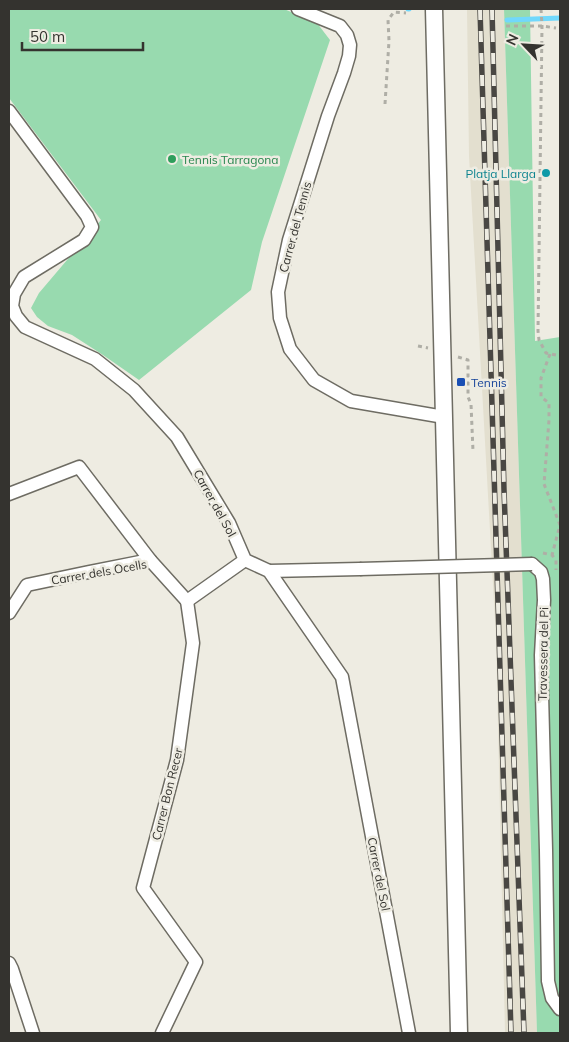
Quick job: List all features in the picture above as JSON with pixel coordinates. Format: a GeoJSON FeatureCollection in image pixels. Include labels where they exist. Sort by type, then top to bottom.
{"type":"FeatureCollection","features":[{"type":"Feature","properties":{"kind":"street","name":"Carrer del Tennis"},"geometry":{"type":"LineString","coordinates":[[298,9],[340,26],[347,35],[350,45],[344,73],[328,116],[289,240],[278,292],[280,318],[290,350],[314,380],[352,401],[444,416]]}},
{"type":"Feature","properties":{"kind":"street"},"geometry":{"type":"LineString","coordinates":[[434,9],[459,1033]]}},
{"type":"Feature","properties":{"kind":"street","name":"Carrer del Sol"},"geometry":{"type":"LineString","coordinates":[[9,111],[87,216],[92,227],[84,240],[24,277],[14,294],[12,306],[16,316],[25,327],[95,359],[134,390],[177,437],[229,523],[245,560]]}},
{"type":"Feature","properties":{"kind":"street"},"geometry":{"type":"LineString","coordinates":[[9,494],[79,467],[150,560]]}},
{"type":"Feature","properties":{"kind":"street","name":"Carrer dels Ocells"},"geometry":{"type":"LineString","coordinates":[[9,613],[27,585],[150,560],[187,601]]}},
{"type":"Feature","properties":{"kind":"street"},"geometry":{"type":"LineString","coordinates":[[187,601],[245,560],[269,571]]}},
{"type":"Feature","properties":{"kind":"street","name":"Travessera del Pi"},"geometry":{"type":"LineString","coordinates":[[269,571],[532,564],[541,572],[544,600],[541,655],[548,981],[552,998],[560,1010]]}},
{"type":"Feature","properties":{"kind":"street","name":"Carrer del Sol"},"geometry":{"type":"LineString","coordinates":[[269,571],[342,677],[409,1033]]}},
{"type":"Feature","properties":{"kind":"street","name":"Carrer Bon Recer"},"geometry":{"type":"LineString","coordinates":[[162,1033],[196,962],[143,888],[177,760],[193,643],[187,601]]}},
{"type":"Feature","properties":{"kind":"street"},"geometry":{"type":"LineString","coordinates":[[9,962],[33,1033]]}},
{"type":"Feature","properties":{"kind":"street"},"geometry":{"type":"LineString","coordinates":[[446,1033],[448,1029],[449,992],[458,970]]}},
{"type":"Feature","properties":{"kind":"path"},"geometry":{"type":"LineString","coordinates":[[542,9],[538,330],[546,353],[560,354]]}},
{"type":"Feature","properties":{"kind":"path"},"geometry":{"type":"LineString","coordinates":[[385,104],[389,41],[388,20],[394,12],[406,13]]}},
{"type":"Feature","properties":{"kind":"path"},"geometry":{"type":"LineString","coordinates":[[506,26],[556,28]]}},
{"type":"Feature","properties":{"kind":"path"},"geometry":{"type":"LineString","coordinates":[[550,354],[541,378],[541,397],[548,403],[549,420],[544,484],[560,526],[552,555]]}},
{"type":"Feature","properties":{"kind":"shaded area"},"geometry":{"type":"Polygon","coordinates":[[[467,9],[504,9],[537,1033],[505,1033],[496,638],[469,156],[467,9]]]}},
{"type":"Feature","properties":{"kind":"green space","name":"Tennis Tarragona"},"geometry":{"type":"Polygon","coordinates":[[[9,9],[284,9],[317,23],[330,40],[262,242],[251,290],[139,380],[72,335],[48,326],[37,317],[31,308],[39,293],[101,220],[9,98],[9,9]]]}},
{"type":"Feature","properties":{"kind":"green space"},"geometry":{"type":"Polygon","coordinates":[[[504,9],[530,9],[535,341],[560,337],[560,1033],[537,1033],[504,9]]]}},
{"type":"Feature","properties":{"kind":"waterway"},"geometry":{"type":"LineString","coordinates":[[507,20],[560,18]]}},
{"type":"Feature","properties":{"kind":"railway"},"geometry":{"type":"LineString","coordinates":[[480,9],[511,1033]]}},
{"type":"Feature","properties":{"kind":"railway"},"geometry":{"type":"LineString","coordinates":[[492,9],[504,490],[524,1033]]}},
{"type":"Feature","properties":{"kind":"place","name":"Tennis Tarragona"},"geometry":{"type":"Point","coordinates":[172,159]}},
{"type":"Feature","properties":{"kind":"place","name":"Platja Llarga"},"geometry":{"type":"Point","coordinates":[546,173]}},
{"type":"Feature","properties":{"kind":"place","name":"Tennis"},"geometry":{"type":"Point","coordinates":[461,382]}}]}
